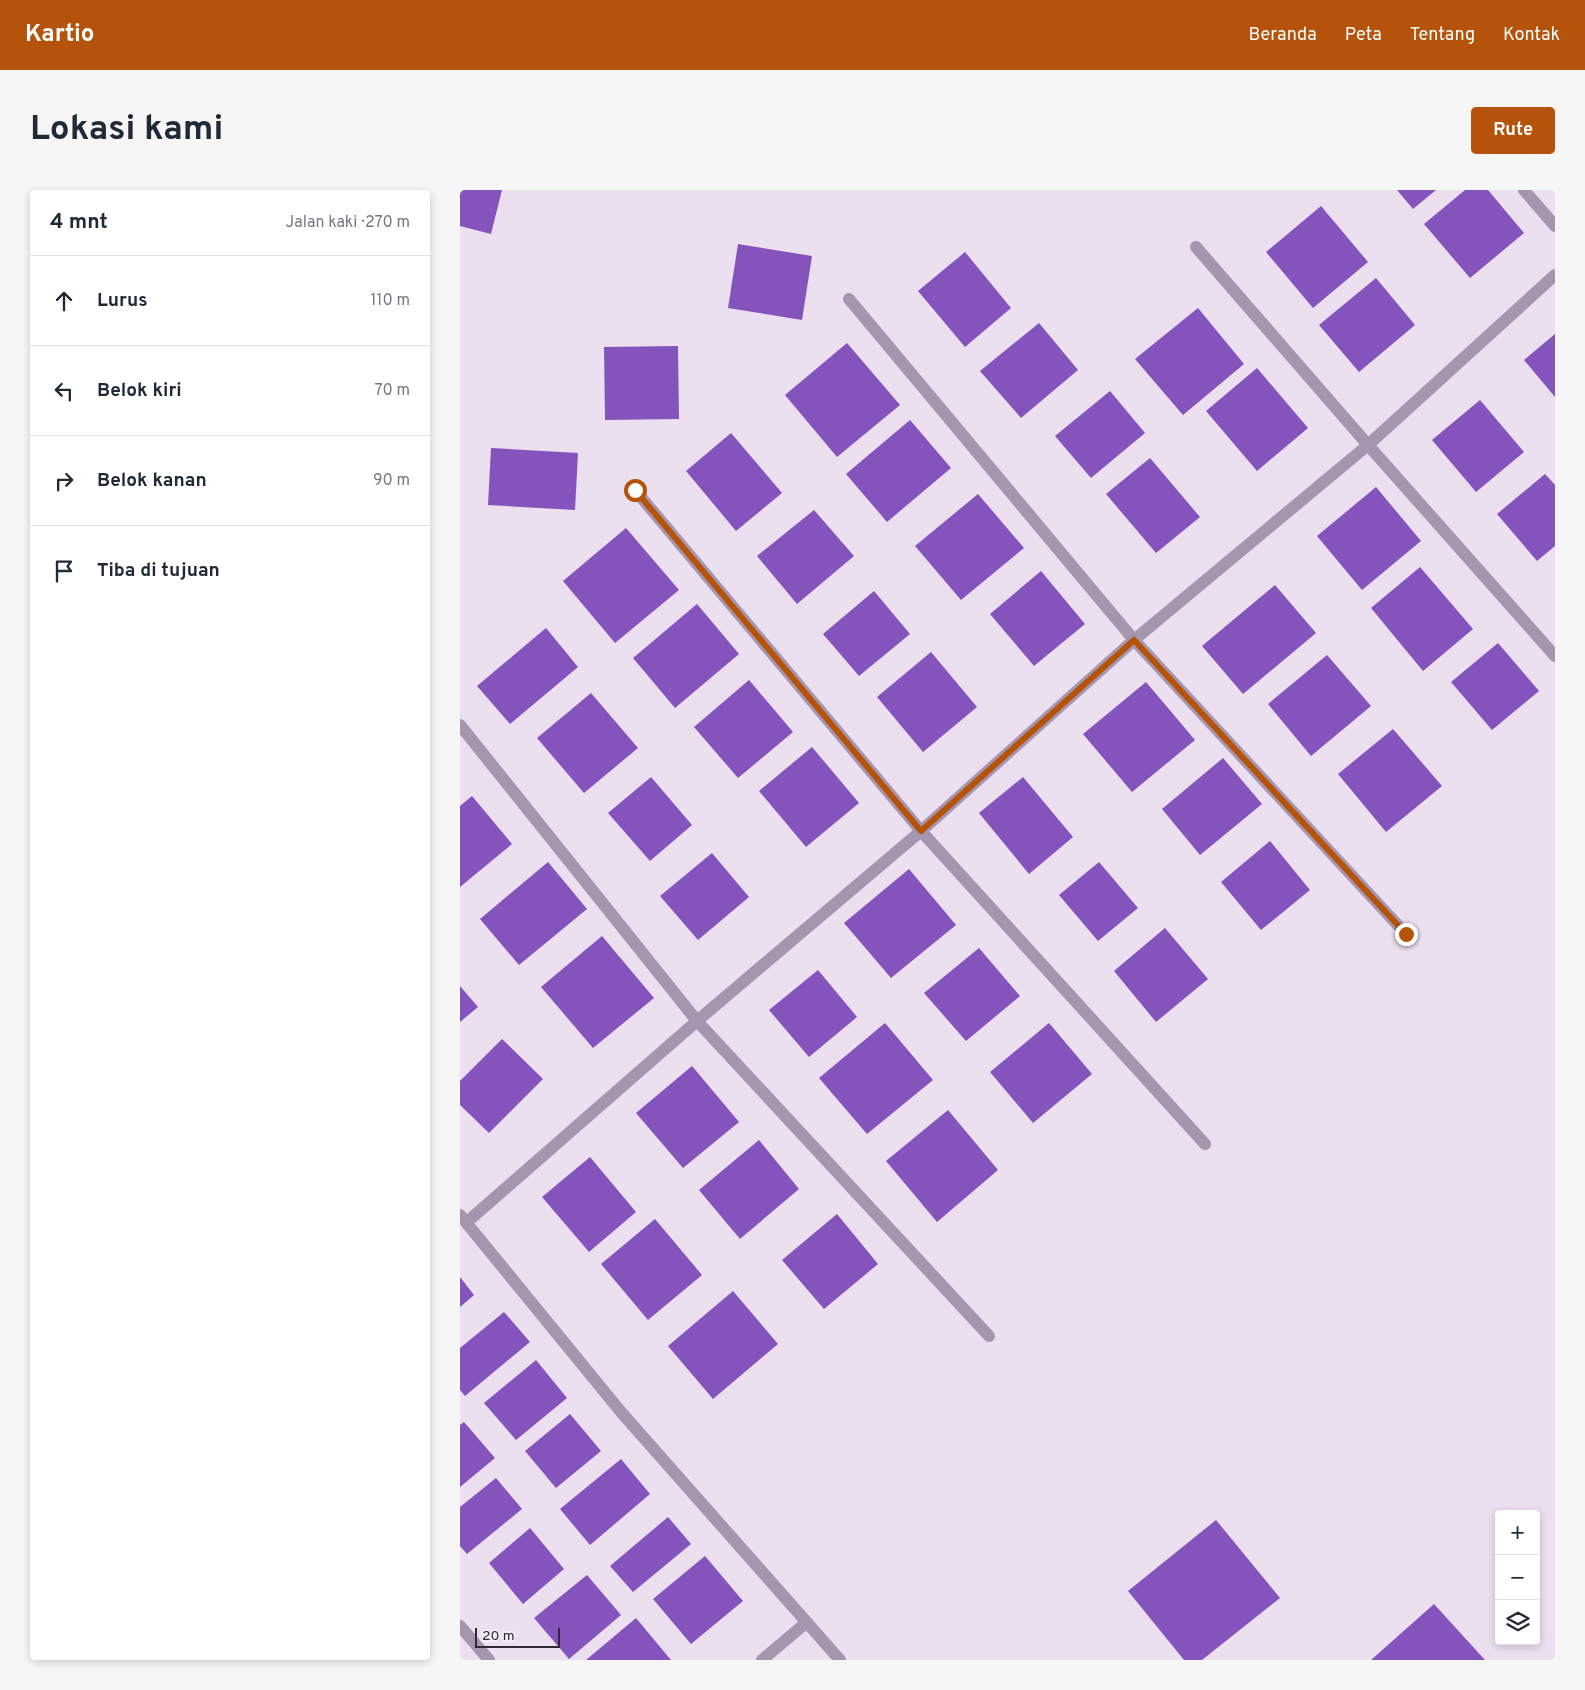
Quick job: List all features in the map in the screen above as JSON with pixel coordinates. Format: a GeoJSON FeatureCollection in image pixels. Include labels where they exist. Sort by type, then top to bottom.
{"type":"FeatureCollection","features":[{"type":"Feature","properties":{"kind":"street"},"geometry":{"type":"LineString","coordinates":[[1524,190],[1555,226]]}},
{"type":"Feature","properties":{"kind":"street"},"geometry":{"type":"LineString","coordinates":[[1196,247],[1555,656]]}},
{"type":"Feature","properties":{"kind":"street"},"geometry":{"type":"LineString","coordinates":[[840,1660],[621,1412],[464,1219],[921,831],[1134,640],[1368,445],[1555,275]]}},
{"type":"Feature","properties":{"kind":"street"},"geometry":{"type":"LineString","coordinates":[[849,299],[1134,640],[1406,934]]}},
{"type":"Feature","properties":{"kind":"street"},"geometry":{"type":"LineString","coordinates":[[635,490],[921,831],[1205,1144]]}},
{"type":"Feature","properties":{"kind":"street"},"geometry":{"type":"LineString","coordinates":[[460,725],[697,1022],[989,1336]]}},
{"type":"Feature","properties":{"kind":"street"},"geometry":{"type":"LineString","coordinates":[[762,1660],[807,1622]]}},
{"type":"Feature","properties":{"kind":"street"},"geometry":{"type":"LineString","coordinates":[[460,1626],[489,1660]]}},
{"type":"Feature","properties":{"kind":"building"},"geometry":{"type":"Polygon","coordinates":[[[460,190],[502,190],[491,234],[460,226],[460,190]]]}},
{"type":"Feature","properties":{"kind":"building"},"geometry":{"type":"Polygon","coordinates":[[[1397,190],[1436,190],[1413,209],[1397,190]]]}},
{"type":"Feature","properties":{"kind":"building"},"geometry":{"type":"Polygon","coordinates":[[[1465,190],[1488,190],[1524,233],[1470,278],[1424,224],[1465,190]]]}},
{"type":"Feature","properties":{"kind":"building"},"geometry":{"type":"Polygon","coordinates":[[[1321,206],[1368,262],[1313,308],[1266,252],[1321,206]]]}},
{"type":"Feature","properties":{"kind":"building"},"geometry":{"type":"Polygon","coordinates":[[[738,244],[812,256],[802,320],[728,308],[738,244]]]}},
{"type":"Feature","properties":{"kind":"building"},"geometry":{"type":"Polygon","coordinates":[[[965,252],[1011,308],[965,347],[918,291],[965,252]]]}},
{"type":"Feature","properties":{"kind":"building"},"geometry":{"type":"Polygon","coordinates":[[[1376,278],[1415,325],[1359,372],[1319,325],[1376,278]]]}},
{"type":"Feature","properties":{"kind":"building"},"geometry":{"type":"Polygon","coordinates":[[[1198,308],[1244,364],[1183,415],[1135,359],[1198,308]]]}},
{"type":"Feature","properties":{"kind":"building"},"geometry":{"type":"Polygon","coordinates":[[[1039,323],[1078,370],[1021,418],[980,371],[1039,323]]]}},
{"type":"Feature","properties":{"kind":"building"},"geometry":{"type":"Polygon","coordinates":[[[1555,334],[1555,397],[1524,360],[1555,334]]]}},
{"type":"Feature","properties":{"kind":"building"},"geometry":{"type":"Polygon","coordinates":[[[847,343],[900,405],[837,457],[785,395],[847,343]]]}},
{"type":"Feature","properties":{"kind":"building"},"geometry":{"type":"Polygon","coordinates":[[[678,346],[679,419],[605,420],[604,347],[678,346]]]}},
{"type":"Feature","properties":{"kind":"building"},"geometry":{"type":"Polygon","coordinates":[[[1257,368],[1308,428],[1257,471],[1206,411],[1257,368]]]}},
{"type":"Feature","properties":{"kind":"building"},"geometry":{"type":"Polygon","coordinates":[[[1110,391],[1145,433],[1091,478],[1055,436],[1110,391]]]}},
{"type":"Feature","properties":{"kind":"building"},"geometry":{"type":"Polygon","coordinates":[[[1480,400],[1524,452],[1476,492],[1432,440],[1480,400]]]}},
{"type":"Feature","properties":{"kind":"building"},"geometry":{"type":"Polygon","coordinates":[[[910,420],[951,468],[887,522],[846,474],[910,420]]]}},
{"type":"Feature","properties":{"kind":"building"},"geometry":{"type":"Polygon","coordinates":[[[731,433],[782,493],[736,531],[686,471],[731,433]]]}},
{"type":"Feature","properties":{"kind":"building"},"geometry":{"type":"Polygon","coordinates":[[[491,448],[578,453],[575,510],[488,505],[491,448]]]}},
{"type":"Feature","properties":{"kind":"building"},"geometry":{"type":"Polygon","coordinates":[[[1150,458],[1200,517],[1156,553],[1106,494],[1150,458]]]}},
{"type":"Feature","properties":{"kind":"building"},"geometry":{"type":"Polygon","coordinates":[[[1545,474],[1555,485],[1555,546],[1537,561],[1497,514],[1545,474]]]}},
{"type":"Feature","properties":{"kind":"building"},"geometry":{"type":"Polygon","coordinates":[[[1376,487],[1421,541],[1362,590],[1317,536],[1376,487]]]}},
{"type":"Feature","properties":{"kind":"building"},"geometry":{"type":"Polygon","coordinates":[[[978,494],[1024,548],[961,600],[915,546],[978,494]]]}},
{"type":"Feature","properties":{"kind":"building"},"geometry":{"type":"Polygon","coordinates":[[[814,510],[854,556],[797,604],[757,556],[814,510]]]}},
{"type":"Feature","properties":{"kind":"building"},"geometry":{"type":"Polygon","coordinates":[[[626,528],[679,590],[615,643],[563,581],[626,528]]]}},
{"type":"Feature","properties":{"kind":"building"},"geometry":{"type":"Polygon","coordinates":[[[1420,567],[1473,629],[1423,671],[1371,608],[1420,567]]]}},
{"type":"Feature","properties":{"kind":"building"},"geometry":{"type":"Polygon","coordinates":[[[1041,571],[1085,624],[1034,666],[990,614],[1041,571]]]}},
{"type":"Feature","properties":{"kind":"building"},"geometry":{"type":"Polygon","coordinates":[[[1275,585],[1316,633],[1243,694],[1202,646],[1275,585]]]}},
{"type":"Feature","properties":{"kind":"building"},"geometry":{"type":"Polygon","coordinates":[[[874,591],[910,634],[859,676],[823,634],[874,591]]]}},
{"type":"Feature","properties":{"kind":"building"},"geometry":{"type":"Polygon","coordinates":[[[697,604],[739,654],[675,708],[633,658],[697,604]]]}},
{"type":"Feature","properties":{"kind":"building"},"geometry":{"type":"Polygon","coordinates":[[[546,628],[578,667],[510,724],[477,686],[546,628]]]}},
{"type":"Feature","properties":{"kind":"building"},"geometry":{"type":"Polygon","coordinates":[[[1498,643],[1539,691],[1492,730],[1451,682],[1498,643]]]}},
{"type":"Feature","properties":{"kind":"building"},"geometry":{"type":"Polygon","coordinates":[[[931,652],[977,707],[923,752],[877,697],[931,652]]]}},
{"type":"Feature","properties":{"kind":"building"},"geometry":{"type":"Polygon","coordinates":[[[1327,655],[1371,706],[1311,756],[1268,704],[1327,655]]]}},
{"type":"Feature","properties":{"kind":"building"},"geometry":{"type":"Polygon","coordinates":[[[749,680],[793,732],[738,778],[694,727],[749,680]]]}},
{"type":"Feature","properties":{"kind":"building"},"geometry":{"type":"Polygon","coordinates":[[[1146,682],[1195,740],[1132,792],[1083,734],[1146,682]]]}},
{"type":"Feature","properties":{"kind":"building"},"geometry":{"type":"Polygon","coordinates":[[[591,693],[638,748],[584,793],[537,738],[591,693]]]}},
{"type":"Feature","properties":{"kind":"building"},"geometry":{"type":"Polygon","coordinates":[[[1393,729],[1442,786],[1386,832],[1338,774],[1393,729]]]}},
{"type":"Feature","properties":{"kind":"building"},"geometry":{"type":"Polygon","coordinates":[[[812,747],[859,803],[806,847],[759,791],[812,747]]]}},
{"type":"Feature","properties":{"kind":"building"},"geometry":{"type":"Polygon","coordinates":[[[1223,758],[1262,804],[1200,855],[1162,809],[1223,758]]]}},
{"type":"Feature","properties":{"kind":"building"},"geometry":{"type":"Polygon","coordinates":[[[651,777],[692,825],[650,861],[608,813],[651,777]]]}},
{"type":"Feature","properties":{"kind":"building"},"geometry":{"type":"Polygon","coordinates":[[[1023,777],[1073,837],[1029,874],[979,813],[1023,777]]]}},
{"type":"Feature","properties":{"kind":"building"},"geometry":{"type":"Polygon","coordinates":[[[472,796],[512,844],[460,887],[460,806],[472,796]]]}},
{"type":"Feature","properties":{"kind":"building"},"geometry":{"type":"Polygon","coordinates":[[[1270,841],[1310,890],[1261,930],[1221,882],[1270,841]]]}},
{"type":"Feature","properties":{"kind":"building"},"geometry":{"type":"Polygon","coordinates":[[[712,853],[749,897],[698,940],[660,896],[712,853]]]}},
{"type":"Feature","properties":{"kind":"building"},"geometry":{"type":"Polygon","coordinates":[[[548,862],[587,909],[519,965],[480,919],[548,862]]]}},
{"type":"Feature","properties":{"kind":"building"},"geometry":{"type":"Polygon","coordinates":[[[1099,862],[1138,908],[1098,941],[1059,895],[1099,862]]]}},
{"type":"Feature","properties":{"kind":"building"},"geometry":{"type":"Polygon","coordinates":[[[909,869],[956,925],[891,978],[844,923],[909,869]]]}},
{"type":"Feature","properties":{"kind":"building"},"geometry":{"type":"Polygon","coordinates":[[[1165,928],[1208,979],[1156,1022],[1114,971],[1165,928]]]}},
{"type":"Feature","properties":{"kind":"building"},"geometry":{"type":"Polygon","coordinates":[[[602,936],[654,998],[593,1048],[541,987],[602,936]]]}},
{"type":"Feature","properties":{"kind":"building"},"geometry":{"type":"Polygon","coordinates":[[[979,948],[1020,996],[966,1041],[924,993],[979,948]]]}},
{"type":"Feature","properties":{"kind":"building"},"geometry":{"type":"Polygon","coordinates":[[[818,970],[857,1017],[809,1057],[769,1010],[818,970]]]}},
{"type":"Feature","properties":{"kind":"building"},"geometry":{"type":"Polygon","coordinates":[[[460,986],[478,1007],[460,1022],[460,986]]]}},
{"type":"Feature","properties":{"kind":"building"},"geometry":{"type":"Polygon","coordinates":[[[885,1023],[933,1080],[867,1134],[819,1078],[885,1023]]]}},
{"type":"Feature","properties":{"kind":"building"},"geometry":{"type":"Polygon","coordinates":[[[1049,1023],[1092,1074],[1033,1123],[990,1072],[1049,1023]]]}},
{"type":"Feature","properties":{"kind":"building"},"geometry":{"type":"Polygon","coordinates":[[[502,1039],[543,1079],[489,1133],[460,1105],[460,1081],[502,1039]]]}},
{"type":"Feature","properties":{"kind":"building"},"geometry":{"type":"Polygon","coordinates":[[[692,1066],[739,1122],[683,1168],[636,1113],[692,1066]]]}},
{"type":"Feature","properties":{"kind":"building"},"geometry":{"type":"Polygon","coordinates":[[[948,1110],[998,1170],[937,1222],[886,1161],[948,1110]]]}},
{"type":"Feature","properties":{"kind":"building"},"geometry":{"type":"Polygon","coordinates":[[[759,1140],[799,1189],[740,1239],[699,1190],[759,1140]]]}},
{"type":"Feature","properties":{"kind":"building"},"geometry":{"type":"Polygon","coordinates":[[[590,1157],[636,1212],[589,1252],[542,1197],[590,1157]]]}},
{"type":"Feature","properties":{"kind":"building"},"geometry":{"type":"Polygon","coordinates":[[[837,1214],[878,1264],[824,1309],[782,1260],[837,1214]]]}},
{"type":"Feature","properties":{"kind":"building"},"geometry":{"type":"Polygon","coordinates":[[[655,1219],[702,1275],[648,1320],[601,1264],[655,1219]]]}},
{"type":"Feature","properties":{"kind":"building"},"geometry":{"type":"Polygon","coordinates":[[[460,1277],[474,1295],[460,1307],[460,1277]]]}},
{"type":"Feature","properties":{"kind":"building"},"geometry":{"type":"Polygon","coordinates":[[[733,1291],[778,1344],[713,1399],[668,1346],[733,1291]]]}},
{"type":"Feature","properties":{"kind":"building"},"geometry":{"type":"Polygon","coordinates":[[[504,1312],[530,1342],[465,1396],[460,1390],[460,1348],[504,1312]]]}},
{"type":"Feature","properties":{"kind":"building"},"geometry":{"type":"Polygon","coordinates":[[[536,1360],[567,1398],[516,1440],[484,1403],[536,1360]]]}},
{"type":"Feature","properties":{"kind":"building"},"geometry":{"type":"Polygon","coordinates":[[[570,1414],[601,1451],[556,1488],[525,1451],[570,1414]]]}},
{"type":"Feature","properties":{"kind":"building"},"geometry":{"type":"Polygon","coordinates":[[[464,1422],[495,1458],[460,1487],[460,1425],[464,1422]]]}},
{"type":"Feature","properties":{"kind":"building"},"geometry":{"type":"Polygon","coordinates":[[[621,1459],[650,1494],[590,1545],[560,1509],[621,1459]]]}},
{"type":"Feature","properties":{"kind":"building"},"geometry":{"type":"Polygon","coordinates":[[[496,1478],[522,1509],[467,1554],[460,1546],[460,1507],[496,1478]]]}},
{"type":"Feature","properties":{"kind":"building"},"geometry":{"type":"Polygon","coordinates":[[[668,1517],[691,1544],[633,1592],[610,1566],[668,1517]]]}},
{"type":"Feature","properties":{"kind":"building"},"geometry":{"type":"Polygon","coordinates":[[[1216,1520],[1280,1598],[1202,1660],[1184,1660],[1128,1591],[1216,1520]]]}},
{"type":"Feature","properties":{"kind":"building"},"geometry":{"type":"Polygon","coordinates":[[[530,1528],[564,1569],[523,1604],[489,1563],[530,1528]]]}},
{"type":"Feature","properties":{"kind":"building"},"geometry":{"type":"Polygon","coordinates":[[[705,1556],[743,1601],[691,1644],[653,1599],[705,1556]]]}},
{"type":"Feature","properties":{"kind":"building"},"geometry":{"type":"Polygon","coordinates":[[[587,1575],[621,1615],[569,1659],[534,1618],[587,1575]]]}},
{"type":"Feature","properties":{"kind":"building"},"geometry":{"type":"Polygon","coordinates":[[[1434,1604],[1485,1660],[1371,1660],[1434,1604]]]}},
{"type":"Feature","properties":{"kind":"building"},"geometry":{"type":"Polygon","coordinates":[[[636,1618],[671,1660],[586,1660],[636,1618]]]}},
{"type":"Feature","properties":{"kind":"route"},"geometry":{"type":"LineString","coordinates":[[635,490],[921,831],[1134,640],[1406,934]]}}]}
